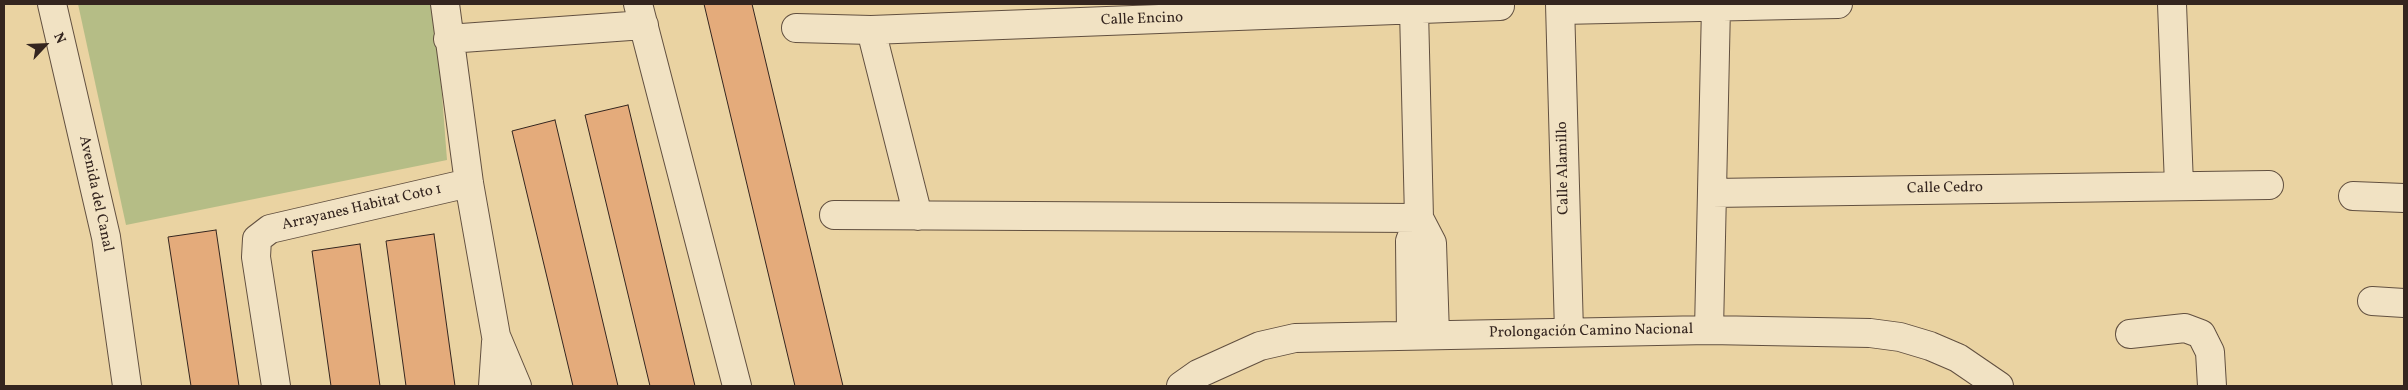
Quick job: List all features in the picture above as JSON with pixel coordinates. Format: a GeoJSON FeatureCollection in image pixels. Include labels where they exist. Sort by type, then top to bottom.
{"type":"FeatureCollection","features":[{"type":"Feature","properties":{"kind":"street","name":"Avenida del Canal"},"geometry":{"type":"LineString","coordinates":[[52,4],[106,237],[127,386]]}},
{"type":"Feature","properties":{"kind":"street"},"geometry":{"type":"LineString","coordinates":[[445,4],[448,38],[469,184],[496,336],[517,386]]}},
{"type":"Feature","properties":{"kind":"street"},"geometry":{"type":"LineString","coordinates":[[1561,7],[1838,4]]}},
{"type":"Feature","properties":{"kind":"street"},"geometry":{"type":"LineString","coordinates":[[2172,4],[2179,185]]}},
{"type":"Feature","properties":{"kind":"street","name":"Calle Encino"},"geometry":{"type":"LineString","coordinates":[[796,28],[871,30],[1500,6]]}},
{"type":"Feature","properties":{"kind":"street"},"geometry":{"type":"LineString","coordinates":[[1709,330],[1716,6]]}},
{"type":"Feature","properties":{"kind":"street","name":"Calle Alamillo"},"geometry":{"type":"LineString","coordinates":[[1561,7],[1569,332]]}},
{"type":"Feature","properties":{"kind":"street"},"geometry":{"type":"LineString","coordinates":[[1414,10],[1419,218],[1432,243],[1423,335]]}},
{"type":"Feature","properties":{"kind":"street"},"geometry":{"type":"LineString","coordinates":[[448,38],[641,14],[737,386]]}},
{"type":"Feature","properties":{"kind":"street"},"geometry":{"type":"LineString","coordinates":[[871,30],[918,216]]}},
{"type":"Feature","properties":{"kind":"street","name":"Arrayanes Habitat Coto 1"},"geometry":{"type":"LineString","coordinates":[[276,386],[256,257],[257,238],[270,228],[469,184]]}},
{"type":"Feature","properties":{"kind":"street","name":"Calle Cedro"},"geometry":{"type":"LineString","coordinates":[[1712,193],[2269,185]]}},
{"type":"Feature","properties":{"kind":"street"},"geometry":{"type":"LineString","coordinates":[[2353,196],[2404,198]]}},
{"type":"Feature","properties":{"kind":"street"},"geometry":{"type":"LineString","coordinates":[[834,215],[1419,218]]}},
{"type":"Feature","properties":{"kind":"street"},"geometry":{"type":"LineString","coordinates":[[2372,301],[2404,303]]}},
{"type":"Feature","properties":{"kind":"street"},"geometry":{"type":"LineString","coordinates":[[2130,334],[2185,328],[2201,334],[2210,352],[2212,386]]}},
{"type":"Feature","properties":{"kind":"street","name":"Prolongación Camino Nacional"},"geometry":{"type":"LineString","coordinates":[[1181,386],[1198,374],[1260,346],[1295,338],[1709,330],[1870,333],[1900,337],[1930,346],[1958,358],[1999,386]]}},
{"type":"Feature","properties":{"kind":"street"},"geometry":{"type":"LineString","coordinates":[[493,386],[496,336]]}},
{"type":"Feature","properties":{"kind":"green space"},"geometry":{"type":"Polygon","coordinates":[[[78,4],[435,4],[447,160],[126,225],[78,4]]]}},
{"type":"Feature","properties":{"kind":"building"},"geometry":{"type":"Polygon","coordinates":[[[704,4],[752,4],[843,386],[795,386],[704,4]]]}},
{"type":"Feature","properties":{"kind":"building"},"geometry":{"type":"Polygon","coordinates":[[[628,105],[695,386],[650,386],[585,115],[628,105]]]}},
{"type":"Feature","properties":{"kind":"building"},"geometry":{"type":"Polygon","coordinates":[[[555,120],[618,386],[573,386],[512,131],[555,120]]]}},
{"type":"Feature","properties":{"kind":"building"},"geometry":{"type":"Polygon","coordinates":[[[216,230],[239,386],[191,386],[168,237],[216,230]]]}},
{"type":"Feature","properties":{"kind":"building"},"geometry":{"type":"Polygon","coordinates":[[[434,234],[455,386],[406,386],[386,241],[434,234]]]}},
{"type":"Feature","properties":{"kind":"building"},"geometry":{"type":"Polygon","coordinates":[[[360,244],[380,386],[331,386],[312,251],[360,244]]]}}]}
